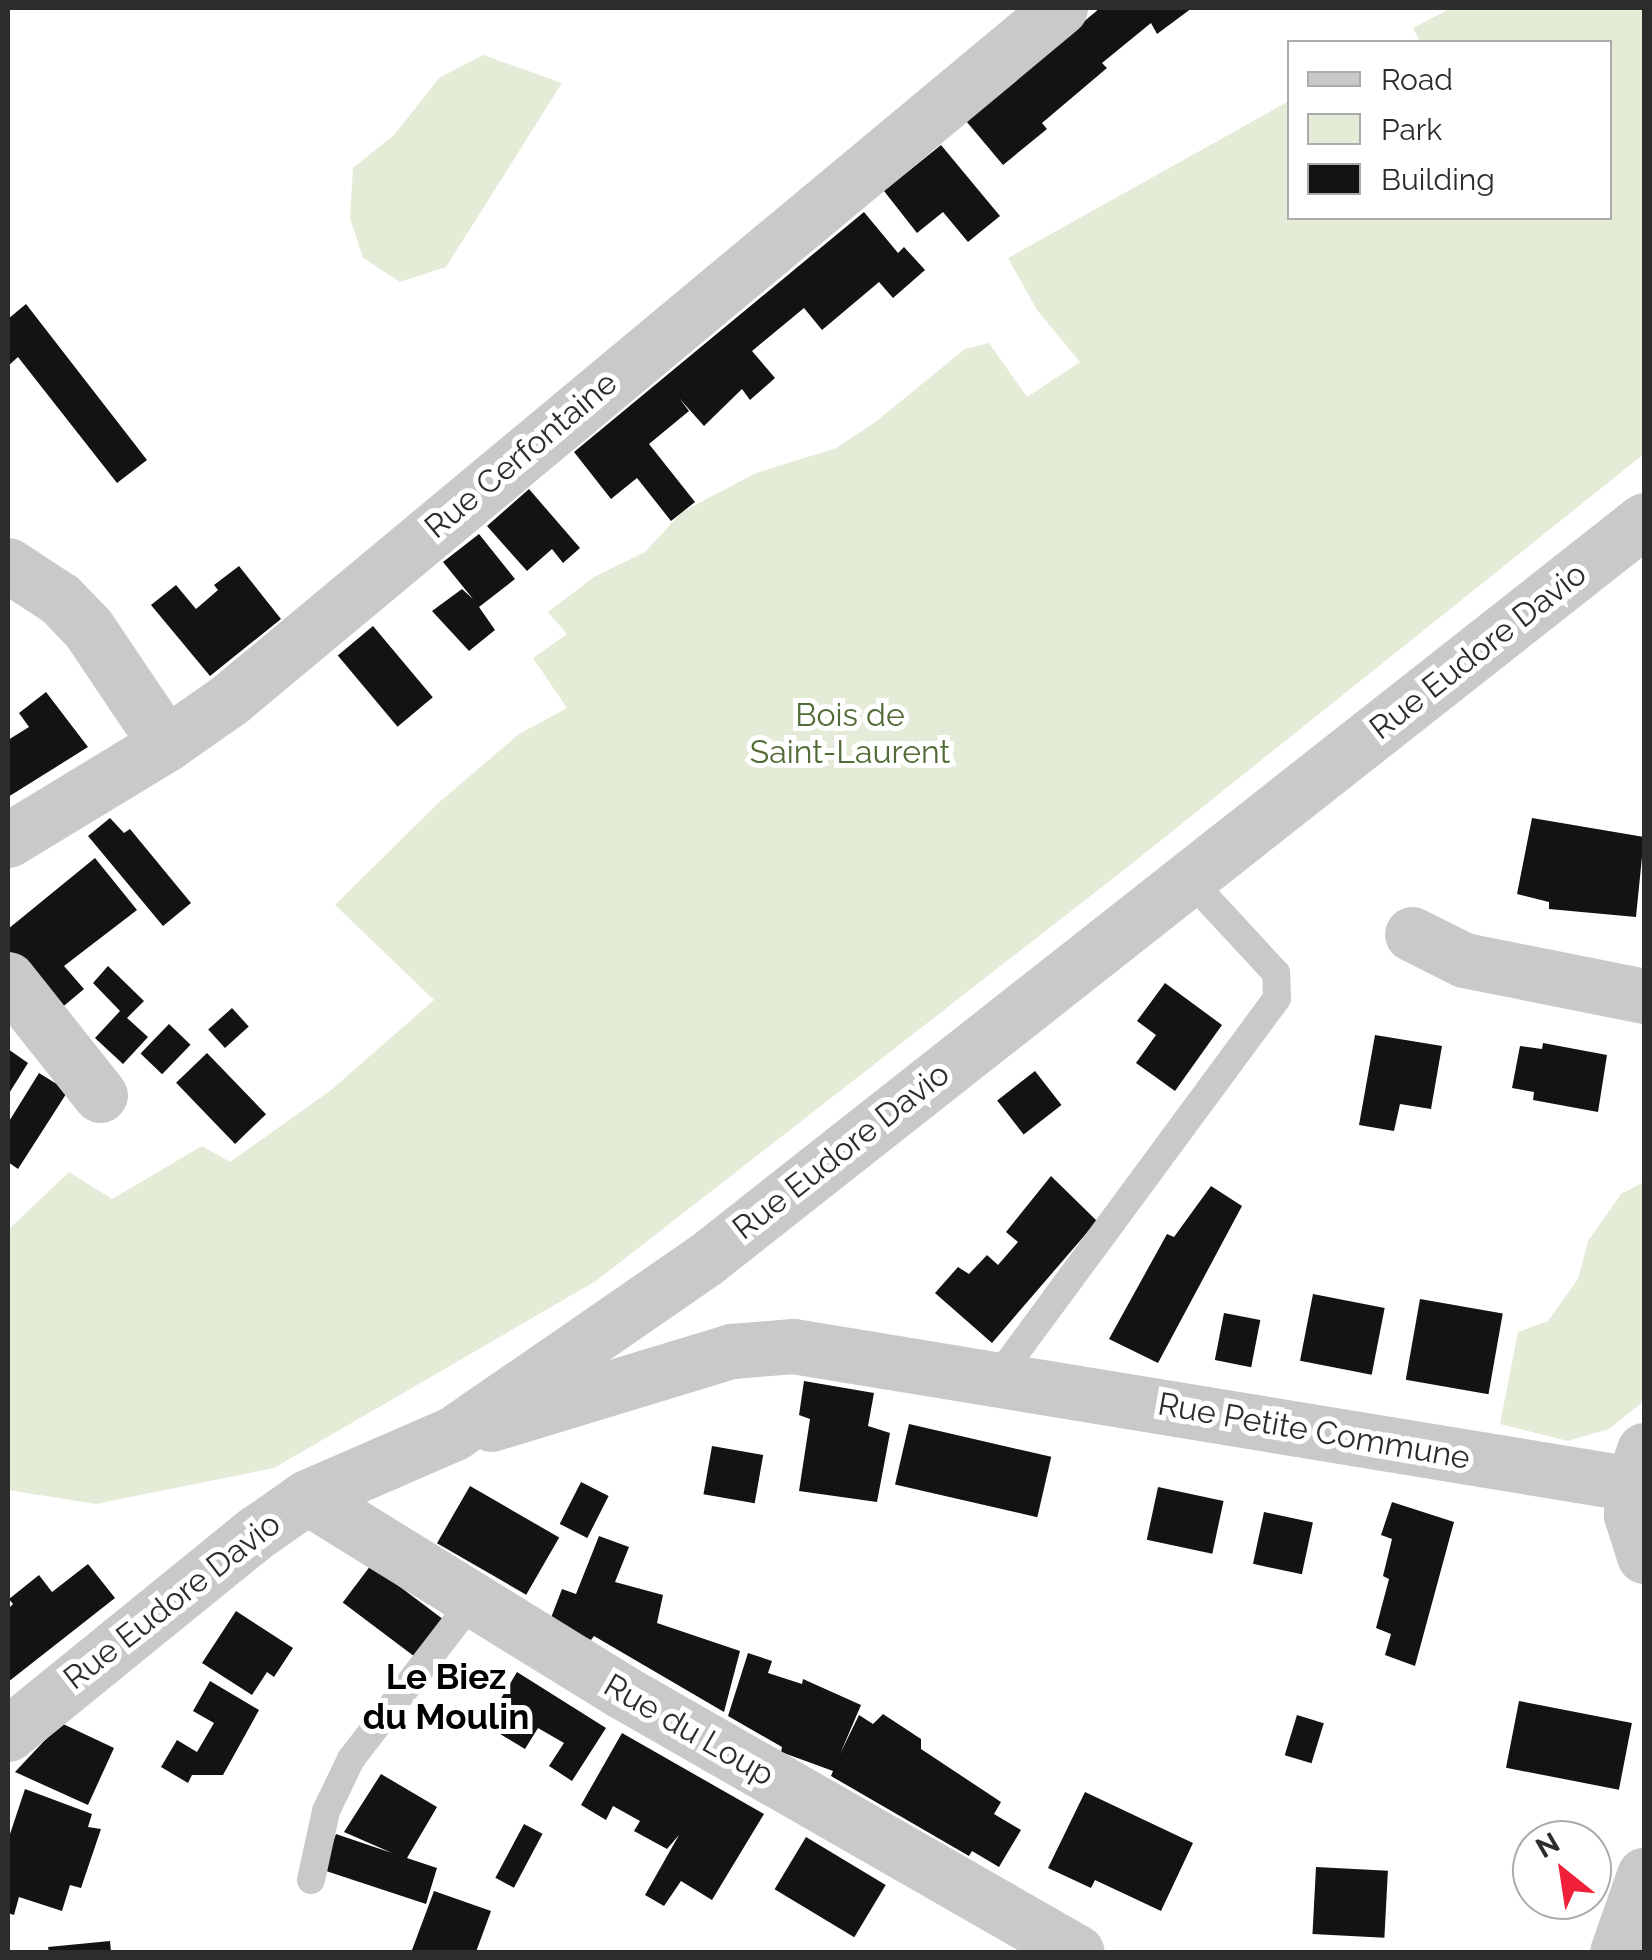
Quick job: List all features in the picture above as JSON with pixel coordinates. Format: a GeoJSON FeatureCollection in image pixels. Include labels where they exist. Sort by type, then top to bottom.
{"type":"FeatureCollection","features":[{"type":"Feature","properties":{"kind":"street","name":"Rue Cerfontaine"},"geometry":{"type":"LineString","coordinates":[[166,744],[230,698],[1060,8]]}},
{"type":"Feature","properties":{"kind":"street","name":"Rue Eudore Davio"},"geometry":{"type":"LineString","coordinates":[[8,1734],[257,1532],[307,1497],[454,1433],[706,1259],[1644,520]]}},
{"type":"Feature","properties":{"kind":"street"},"geometry":{"type":"LineString","coordinates":[[8,565],[60,599],[88,628],[166,744],[8,840]]}},
{"type":"Feature","properties":{"kind":"street"},"geometry":{"type":"LineString","coordinates":[[1412,934],[1464,960],[1644,996]]}},
{"type":"Feature","properties":{"kind":"street"},"geometry":{"type":"LineString","coordinates":[[8,978],[100,1095]]}},
{"type":"Feature","properties":{"kind":"street","name":"Rue Petite Commune"},"geometry":{"type":"LineString","coordinates":[[454,1433],[521,1417],[732,1351],[793,1346],[1638,1467]]}},
{"type":"Feature","properties":{"kind":"street"},"geometry":{"type":"LineString","coordinates":[[1638,1467],[1631,1515],[1644,1556]]}},
{"type":"Feature","properties":{"kind":"street","name":"Rue du Loup"},"geometry":{"type":"LineString","coordinates":[[307,1497],[472,1602],[1077,1952]]}},
{"type":"Feature","properties":{"kind":"street"},"geometry":{"type":"LineString","coordinates":[[1618,1952],[1644,1875]]}},
{"type":"Feature","properties":{"kind":"lane"},"geometry":{"type":"LineString","coordinates":[[997,1378],[1277,998],[1276,973],[1187,877]]}},
{"type":"Feature","properties":{"kind":"lane"},"geometry":{"type":"LineString","coordinates":[[311,1880],[326,1811],[351,1758],[472,1602]]}},
{"type":"Feature","properties":{"kind":"green space","name":"Bois de Saint-Laurent"},"geometry":{"type":"Polygon","coordinates":[[[1451,8],[1644,8],[1644,454],[1134,862],[596,1281],[274,1468],[96,1504],[8,1490],[8,1230],[69,1172],[112,1199],[202,1146],[230,1162],[331,1090],[434,1000],[335,905],[437,804],[519,734],[567,708],[533,658],[567,634],[548,612],[594,577],[645,552],[682,512],[756,473],[836,448],[874,423],[965,349],[989,343],[1027,397],[1080,362],[1037,310],[1008,258],[1287,102],[1287,220],[1612,220],[1612,40],[1419,40],[1413,28],[1451,8]]]}},
{"type":"Feature","properties":{"kind":"green space"},"geometry":{"type":"Polygon","coordinates":[[[483,55],[562,83],[446,267],[400,282],[363,258],[350,218],[353,168],[395,134],[439,78],[483,55]]]}},
{"type":"Feature","properties":{"kind":"green space"},"geometry":{"type":"Polygon","coordinates":[[[1644,1182],[1644,1401],[1609,1429],[1568,1441],[1500,1424],[1518,1332],[1548,1321],[1578,1279],[1588,1241],[1621,1194],[1644,1182]]]}},
{"type":"Feature","properties":{"kind":"building"},"geometry":{"type":"Polygon","coordinates":[[[1100,8],[1192,8],[1157,34],[1151,23],[1102,63],[1107,68],[1042,123],[1047,129],[1003,165],[966,121],[1100,8]]]}},
{"type":"Feature","properties":{"kind":"building"},"geometry":{"type":"Polygon","coordinates":[[[941,145],[1000,216],[968,242],[943,212],[917,233],[884,191],[941,145]]]}},
{"type":"Feature","properties":{"kind":"building"},"geometry":{"type":"Polygon","coordinates":[[[864,212],[898,253],[904,247],[925,270],[893,298],[879,282],[822,330],[804,308],[752,351],[775,378],[750,400],[742,389],[704,426],[679,398],[689,411],[649,444],[695,502],[671,521],[637,478],[611,499],[574,452],[864,212]]]}},
{"type":"Feature","properties":{"kind":"building"},"geometry":{"type":"Polygon","coordinates":[[[26,304],[147,460],[117,483],[18,357],[8,366],[8,319],[26,304]]]}},
{"type":"Feature","properties":{"kind":"building"},"geometry":{"type":"Polygon","coordinates":[[[529,489],[580,548],[563,563],[552,549],[527,571],[487,526],[529,489]]]}},
{"type":"Feature","properties":{"kind":"building"},"geometry":{"type":"Polygon","coordinates":[[[479,534],[515,579],[479,607],[495,630],[469,651],[432,611],[462,589],[473,599],[443,562],[479,534]]]}},
{"type":"Feature","properties":{"kind":"building"},"geometry":{"type":"Polygon","coordinates":[[[239,566],[281,619],[210,676],[151,605],[176,585],[196,609],[218,590],[214,585],[239,566]]]}},
{"type":"Feature","properties":{"kind":"building"},"geometry":{"type":"Polygon","coordinates":[[[373,626],[433,697],[398,727],[338,656],[373,626]]]}},
{"type":"Feature","properties":{"kind":"building"},"geometry":{"type":"Polygon","coordinates":[[[46,692],[88,747],[8,797],[8,740],[29,727],[19,713],[46,692]]]}},
{"type":"Feature","properties":{"kind":"building"},"geometry":{"type":"Polygon","coordinates":[[[110,818],[124,833],[130,829],[191,903],[163,926],[88,836],[110,818]]]}},
{"type":"Feature","properties":{"kind":"building"},"geometry":{"type":"Polygon","coordinates":[[[1532,818],[1644,837],[1636,917],[1549,909],[1549,902],[1517,894],[1532,818]]]}},
{"type":"Feature","properties":{"kind":"building"},"geometry":{"type":"Polygon","coordinates":[[[95,858],[137,910],[64,966],[84,989],[59,1010],[8,951],[8,929],[95,858]]]}},
{"type":"Feature","properties":{"kind":"building"},"geometry":{"type":"Polygon","coordinates":[[[108,966],[144,1001],[127,1018],[148,1037],[123,1064],[95,1038],[120,1011],[93,983],[108,966]]]}},
{"type":"Feature","properties":{"kind":"building"},"geometry":{"type":"Polygon","coordinates":[[[1165,983],[1222,1025],[1175,1091],[1136,1063],[1156,1035],[1137,1021],[1165,983]]]}},
{"type":"Feature","properties":{"kind":"building"},"geometry":{"type":"Polygon","coordinates":[[[232,1008],[249,1027],[225,1048],[208,1029],[232,1008]]]}},
{"type":"Feature","properties":{"kind":"building"},"geometry":{"type":"Polygon","coordinates":[[[169,1024],[191,1045],[162,1074],[141,1053],[169,1024]]]}},
{"type":"Feature","properties":{"kind":"building"},"geometry":{"type":"Polygon","coordinates":[[[1375,1035],[1442,1046],[1431,1109],[1400,1104],[1394,1131],[1359,1125],[1375,1035]]]}},
{"type":"Feature","properties":{"kind":"building"},"geometry":{"type":"Polygon","coordinates":[[[1543,1043],[1607,1055],[1598,1112],[1533,1100],[1534,1092],[1512,1088],[1520,1046],[1542,1049],[1543,1043]]]}},
{"type":"Feature","properties":{"kind":"building"},"geometry":{"type":"Polygon","coordinates":[[[8,1049],[28,1063],[8,1095],[8,1049]]]}},
{"type":"Feature","properties":{"kind":"building"},"geometry":{"type":"Polygon","coordinates":[[[207,1053],[266,1114],[235,1144],[176,1083],[207,1053]]]}},
{"type":"Feature","properties":{"kind":"building"},"geometry":{"type":"Polygon","coordinates":[[[1035,1071],[1061,1105],[1024,1134],[997,1101],[1035,1071]]]}},
{"type":"Feature","properties":{"kind":"building"},"geometry":{"type":"Polygon","coordinates":[[[39,1073],[68,1091],[18,1169],[8,1162],[8,1123],[39,1073]]]}},
{"type":"Feature","properties":{"kind":"building"},"geometry":{"type":"Polygon","coordinates":[[[1051,1176],[1097,1221],[992,1343],[935,1293],[958,1267],[969,1274],[987,1255],[998,1265],[1018,1242],[1006,1232],[1051,1176]]]}},
{"type":"Feature","properties":{"kind":"building"},"geometry":{"type":"Polygon","coordinates":[[[1211,1186],[1242,1206],[1158,1363],[1109,1339],[1167,1234],[1174,1237],[1211,1186]]]}},
{"type":"Feature","properties":{"kind":"building"},"geometry":{"type":"Polygon","coordinates":[[[1313,1294],[1385,1308],[1372,1375],[1300,1361],[1313,1294]]]}},
{"type":"Feature","properties":{"kind":"building"},"geometry":{"type":"Polygon","coordinates":[[[1420,1299],[1503,1314],[1488,1394],[1406,1380],[1420,1299]]]}},
{"type":"Feature","properties":{"kind":"building"},"geometry":{"type":"Polygon","coordinates":[[[1224,1313],[1260,1320],[1251,1367],[1215,1360],[1224,1313]]]}},
{"type":"Feature","properties":{"kind":"building"},"geometry":{"type":"Polygon","coordinates":[[[804,1381],[874,1393],[868,1426],[890,1433],[877,1502],[799,1491],[810,1419],[799,1415],[804,1381]]]}},
{"type":"Feature","properties":{"kind":"building"},"geometry":{"type":"Polygon","coordinates":[[[909,1424],[1051,1457],[1037,1517],[895,1484],[909,1424]]]}},
{"type":"Feature","properties":{"kind":"building"},"geometry":{"type":"Polygon","coordinates":[[[712,1446],[763,1455],[755,1503],[703,1494],[712,1446]]]}},
{"type":"Feature","properties":{"kind":"building"},"geometry":{"type":"Polygon","coordinates":[[[581,1482],[609,1496],[587,1538],[560,1524],[581,1482]]]}},
{"type":"Feature","properties":{"kind":"building"},"geometry":{"type":"Polygon","coordinates":[[[470,1486],[559,1538],[526,1595],[437,1543],[470,1486]]]}},
{"type":"Feature","properties":{"kind":"building"},"geometry":{"type":"Polygon","coordinates":[[[1158,1487],[1224,1501],[1212,1554],[1147,1540],[1158,1487]]]}},
{"type":"Feature","properties":{"kind":"building"},"geometry":{"type":"Polygon","coordinates":[[[1392,1502],[1454,1522],[1415,1666],[1385,1655],[1391,1634],[1376,1628],[1389,1579],[1383,1576],[1392,1539],[1381,1535],[1392,1502]]]}},
{"type":"Feature","properties":{"kind":"building"},"geometry":{"type":"Polygon","coordinates":[[[1264,1512],[1313,1522],[1302,1574],[1253,1564],[1264,1512]]]}},
{"type":"Feature","properties":{"kind":"building"},"geometry":{"type":"Polygon","coordinates":[[[599,1536],[629,1547],[615,1582],[663,1595],[657,1623],[740,1651],[724,1712],[594,1636],[591,1640],[549,1623],[562,1589],[576,1594],[599,1536]]]}},
{"type":"Feature","properties":{"kind":"building"},"geometry":{"type":"Polygon","coordinates":[[[88,1564],[115,1598],[8,1682],[8,1609],[13,1604],[9,1599],[39,1575],[52,1592],[88,1564]]]}},
{"type":"Feature","properties":{"kind":"building"},"geometry":{"type":"Polygon","coordinates":[[[371,1565],[442,1619],[414,1656],[343,1603],[371,1565]]]}},
{"type":"Feature","properties":{"kind":"building"},"geometry":{"type":"Polygon","coordinates":[[[236,1611],[293,1648],[274,1677],[267,1672],[252,1695],[202,1663],[236,1611]]]}},
{"type":"Feature","properties":{"kind":"building"},"geometry":{"type":"Polygon","coordinates":[[[748,1653],[772,1661],[768,1673],[802,1684],[803,1679],[861,1705],[840,1754],[859,1715],[873,1724],[883,1714],[921,1739],[921,1749],[1001,1802],[994,1814],[1021,1830],[999,1867],[972,1851],[969,1856],[831,1776],[833,1771],[781,1752],[782,1747],[728,1716],[748,1653]]]}},
{"type":"Feature","properties":{"kind":"building"},"geometry":{"type":"Polygon","coordinates":[[[517,1672],[606,1728],[572,1781],[549,1766],[564,1743],[538,1728],[525,1749],[485,1725],[517,1672]]]}},
{"type":"Feature","properties":{"kind":"building"},"geometry":{"type":"Polygon","coordinates":[[[210,1681],[259,1710],[223,1775],[192,1775],[188,1783],[161,1767],[177,1740],[197,1752],[214,1723],[193,1711],[210,1681]]]}},
{"type":"Feature","properties":{"kind":"building"},"geometry":{"type":"Polygon","coordinates":[[[1519,1701],[1632,1723],[1619,1790],[1506,1768],[1519,1701]]]}},
{"type":"Feature","properties":{"kind":"building"},"geometry":{"type":"Polygon","coordinates":[[[1297,1715],[1324,1723],[1311,1763],[1285,1755],[1297,1715]]]}},
{"type":"Feature","properties":{"kind":"building"},"geometry":{"type":"Polygon","coordinates":[[[61,1723],[114,1748],[88,1805],[15,1772],[61,1723]]]}},
{"type":"Feature","properties":{"kind":"building"},"geometry":{"type":"Polygon","coordinates":[[[622,1733],[764,1814],[712,1900],[681,1881],[664,1906],[645,1895],[679,1835],[667,1849],[634,1831],[640,1821],[613,1806],[606,1820],[581,1805],[622,1733]]]}},
{"type":"Feature","properties":{"kind":"building"},"geometry":{"type":"Polygon","coordinates":[[[381,1774],[437,1807],[407,1858],[437,1868],[426,1904],[323,1870],[336,1834],[392,1853],[344,1832],[381,1774]]]}},
{"type":"Feature","properties":{"kind":"building"},"geometry":{"type":"Polygon","coordinates":[[[25,1789],[92,1814],[88,1827],[101,1829],[81,1888],[70,1885],[62,1911],[19,1897],[14,1915],[8,1913],[8,1840],[25,1789]]]}},
{"type":"Feature","properties":{"kind":"building"},"geometry":{"type":"Polygon","coordinates":[[[1085,1792],[1193,1843],[1161,1911],[1095,1880],[1091,1888],[1048,1868],[1085,1792]]]}},
{"type":"Feature","properties":{"kind":"building"},"geometry":{"type":"Polygon","coordinates":[[[524,1824],[543,1834],[514,1888],[495,1878],[524,1824]]]}},
{"type":"Feature","properties":{"kind":"building"},"geometry":{"type":"Polygon","coordinates":[[[806,1837],[886,1885],[854,1937],[775,1889],[806,1837]]]}},
{"type":"Feature","properties":{"kind":"building"},"geometry":{"type":"Polygon","coordinates":[[[1316,1867],[1388,1871],[1384,1938],[1312,1934],[1316,1867]]]}},
{"type":"Feature","properties":{"kind":"building"},"geometry":{"type":"Polygon","coordinates":[[[434,1891],[491,1911],[476,1952],[412,1950],[434,1891]]]}},
{"type":"Feature","properties":{"kind":"building"},"geometry":{"type":"Polygon","coordinates":[[[110,1941],[111,1952],[49,1952],[48,1947],[110,1941]]]}},
{"type":"Feature","properties":{"kind":"district","name":"Le Biez du Moulin"},"geometry":{"type":"Point","coordinates":[446,1697]}}]}
